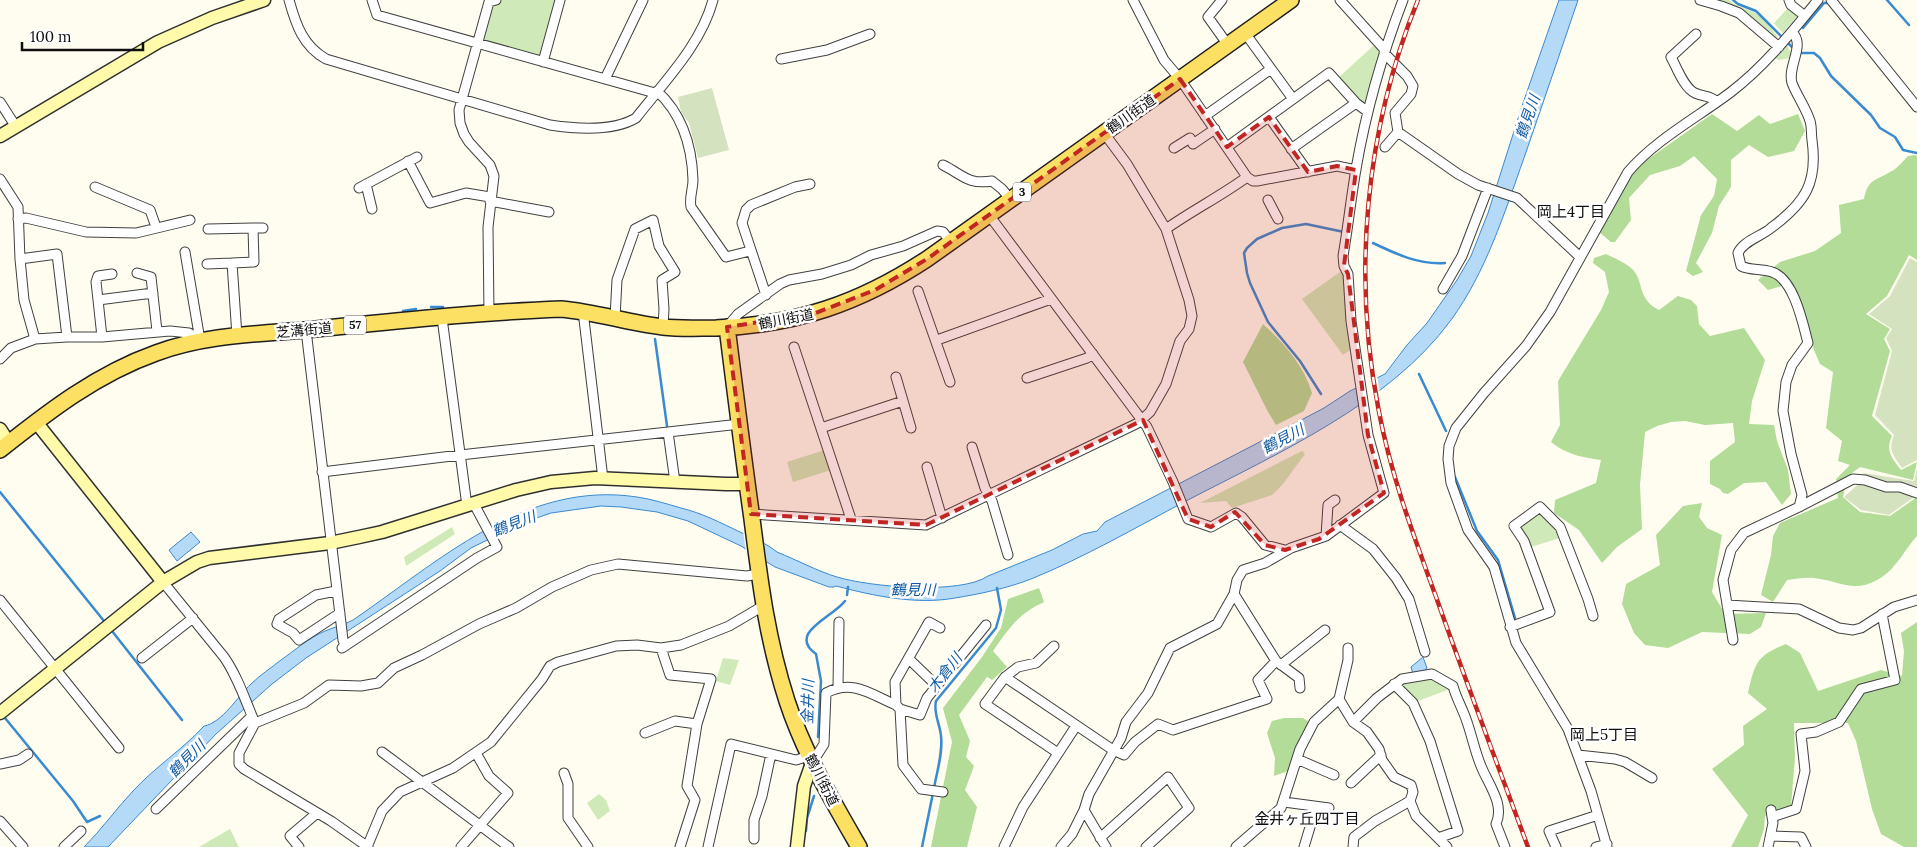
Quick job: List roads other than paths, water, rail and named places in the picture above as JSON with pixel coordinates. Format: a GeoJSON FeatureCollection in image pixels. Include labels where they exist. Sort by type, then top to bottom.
{"type":"FeatureCollection","features":[{"type":"Feature","properties":{"kind":"main road","name":"鶴川街道"},"geometry":{"type":"LineString","coordinates":[[859,847],[811,760],[787,701],[763,606],[727,327],[786,321],[842,305],[891,281],[1011,200],[1292,0]]}},
{"type":"Feature","properties":{"kind":"main road","name":"芝溝街道"},"geometry":{"type":"LineString","coordinates":[[4,447],[73,395],[107,374],[158,352],[200,340],[561,309],[583,311],[663,327],[727,327]]}},
{"type":"Feature","properties":{"kind":"street"},"geometry":{"type":"LineString","coordinates":[[0,136],[158,42],[212,18],[264,0]]}},
{"type":"Feature","properties":{"kind":"street"},"geometry":{"type":"LineString","coordinates":[[289,0],[302,37],[318,54],[336,62],[550,125],[588,128],[624,125],[636,118],[698,35],[713,0]]}},
{"type":"Feature","properties":{"kind":"street"},"geometry":{"type":"LineString","coordinates":[[372,0],[377,15],[656,92],[670,103],[685,133],[691,156],[693,184],[689,198],[691,207],[726,257],[750,251]]}},
{"type":"Feature","properties":{"kind":"street"},"geometry":{"type":"LineString","coordinates":[[489,314],[488,227],[494,176],[490,165],[464,134],[460,123],[459,110],[489,2],[496,0]]}},
{"type":"Feature","properties":{"kind":"street"},"geometry":{"type":"LineString","coordinates":[[543,62],[560,0]]}},
{"type":"Feature","properties":{"kind":"street"},"geometry":{"type":"LineString","coordinates":[[605,79],[643,0]]}},
{"type":"Feature","properties":{"kind":"street"},"geometry":{"type":"LineString","coordinates":[[1133,0],[1164,60],[1180,79],[1248,177],[1253,181],[1338,166],[1356,170]]}},
{"type":"Feature","properties":{"kind":"street"},"geometry":{"type":"LineString","coordinates":[[1222,0],[1208,17],[1228,45]]}},
{"type":"Feature","properties":{"kind":"street"},"geometry":{"type":"LineString","coordinates":[[1340,0],[1413,86],[1411,94],[1395,112],[1398,132],[1458,174],[1490,189],[1515,196],[1580,257]]}},
{"type":"Feature","properties":{"kind":"street"},"geometry":{"type":"LineString","coordinates":[[1063,846],[1072,834],[1084,810],[1089,794],[1120,738],[1126,722],[1148,693],[1170,648],[1217,624],[1234,594],[1237,580],[1243,570],[1265,563],[1286,550],[1326,536],[1384,493],[1372,452],[1358,374],[1351,321],[1348,274],[1344,266],[1345,244],[1356,170],[1368,112],[1385,52],[1403,0]]}},
{"type":"Feature","properties":{"kind":"street"},"geometry":{"type":"LineString","coordinates":[[1700,0],[1739,13],[1785,40],[1796,37],[1798,46],[1791,75],[1795,89],[1811,122],[1814,160],[1806,196],[1771,229],[1742,246],[1738,253],[1741,266],[1749,270],[1770,271],[1784,281],[1795,300],[1808,343],[1792,365],[1786,382],[1783,411],[1802,495],[1799,507]]}},
{"type":"Feature","properties":{"kind":"street"},"geometry":{"type":"LineString","coordinates":[[1789,0],[1791,5],[1805,16]]}},
{"type":"Feature","properties":{"kind":"street"},"geometry":{"type":"LineString","coordinates":[[1596,847],[1607,845],[1578,755],[1568,729],[1516,643],[1515,625],[1494,568],[1471,536],[1448,471],[1449,446],[1456,428],[1466,414],[1537,331],[1550,312],[1622,180],[1634,164],[1761,67],[1818,0]]}},
{"type":"Feature","properties":{"kind":"street"},"geometry":{"type":"LineString","coordinates":[[1831,0],[1917,107]]}},
{"type":"Feature","properties":{"kind":"street"},"geometry":{"type":"LineString","coordinates":[[1245,33],[1293,99]]}},
{"type":"Feature","properties":{"kind":"street"},"geometry":{"type":"LineString","coordinates":[[781,59],[827,50],[870,34]]}},
{"type":"Feature","properties":{"kind":"street"},"geometry":{"type":"LineString","coordinates":[[1696,34],[1671,57],[1688,87],[1695,93],[1714,98],[1717,102]]}},
{"type":"Feature","properties":{"kind":"street"},"geometry":{"type":"LineString","coordinates":[[1205,116],[1272,69]]}},
{"type":"Feature","properties":{"kind":"street"},"geometry":{"type":"LineString","coordinates":[[1227,147],[1329,73],[1356,103],[1368,112]]}},
{"type":"Feature","properties":{"kind":"street"},"geometry":{"type":"LineString","coordinates":[[0,102],[16,127]]}},
{"type":"Feature","properties":{"kind":"street"},"geometry":{"type":"LineString","coordinates":[[1291,148],[1356,103]]}},
{"type":"Feature","properties":{"kind":"street"},"geometry":{"type":"LineString","coordinates":[[1269,117],[1308,172]]}},
{"type":"Feature","properties":{"kind":"street"},"geometry":{"type":"LineString","coordinates":[[1174,148],[1190,138],[1193,144],[1215,130]]}},
{"type":"Feature","properties":{"kind":"street"},"geometry":{"type":"LineString","coordinates":[[1385,146],[1398,132]]}},
{"type":"Feature","properties":{"kind":"street"},"geometry":{"type":"LineString","coordinates":[[751,514],[926,524],[942,518],[1142,420],[1153,407],[1166,384],[1180,341],[1189,329],[1192,316],[1189,300],[1166,229],[1127,164],[1104,133]]}},
{"type":"Feature","properties":{"kind":"street"},"geometry":{"type":"LineString","coordinates":[[372,209],[363,186],[412,159],[430,203],[466,193],[549,212]]}},
{"type":"Feature","properties":{"kind":"street"},"geometry":{"type":"LineString","coordinates":[[943,165],[960,176],[979,184],[992,182],[1002,189],[1011,200]]}},
{"type":"Feature","properties":{"kind":"street"},"geometry":{"type":"LineString","coordinates":[[1166,229],[1188,213],[1223,195],[1248,177]]}},
{"type":"Feature","properties":{"kind":"street"},"geometry":{"type":"LineString","coordinates":[[0,181],[18,207],[24,300],[35,339]]}},
{"type":"Feature","properties":{"kind":"street"},"geometry":{"type":"LineString","coordinates":[[766,295],[742,223],[746,210],[795,187],[810,184]]}},
{"type":"Feature","properties":{"kind":"street"},"geometry":{"type":"LineString","coordinates":[[94,187],[150,210],[156,227]]}},
{"type":"Feature","properties":{"kind":"street"},"geometry":{"type":"LineString","coordinates":[[1442,289],[1462,256],[1490,189]]}},
{"type":"Feature","properties":{"kind":"street"},"geometry":{"type":"LineString","coordinates":[[1268,200],[1278,219]]}},
{"type":"Feature","properties":{"kind":"street"},"geometry":{"type":"LineString","coordinates":[[988,215],[1152,433],[1188,519],[1210,527],[1236,512],[1242,516],[1265,545],[1286,550]]}},
{"type":"Feature","properties":{"kind":"street"},"geometry":{"type":"LineString","coordinates":[[18,220],[26,218],[86,232],[136,233],[190,220]]}},
{"type":"Feature","properties":{"kind":"street"},"geometry":{"type":"LineString","coordinates":[[615,318],[617,280],[635,229],[653,220],[660,246],[675,272],[662,280],[663,327]]}},
{"type":"Feature","properties":{"kind":"street"},"geometry":{"type":"LineString","coordinates":[[208,264],[254,262],[253,228]]}},
{"type":"Feature","properties":{"kind":"street"},"geometry":{"type":"LineString","coordinates":[[208,229],[263,228]]}},
{"type":"Feature","properties":{"kind":"street"},"geometry":{"type":"LineString","coordinates":[[727,327],[738,314],[780,284],[789,280],[822,274],[851,265],[871,255],[903,246],[937,232],[943,232],[951,242]]}},
{"type":"Feature","properties":{"kind":"street"},"geometry":{"type":"LineString","coordinates":[[186,252],[200,340]]}},
{"type":"Feature","properties":{"kind":"street"},"geometry":{"type":"LineString","coordinates":[[20,258],[58,254],[66,337]]}},
{"type":"Feature","properties":{"kind":"street"},"geometry":{"type":"LineString","coordinates":[[232,263],[237,336]]}},
{"type":"Feature","properties":{"kind":"street"},"geometry":{"type":"LineString","coordinates":[[137,273],[151,277],[157,331]]}},
{"type":"Feature","properties":{"kind":"street"},"geometry":{"type":"LineString","coordinates":[[102,338],[96,282],[98,276],[112,274]]}},
{"type":"Feature","properties":{"kind":"street"},"geometry":{"type":"LineString","coordinates":[[918,291],[937,340],[950,382]]}},
{"type":"Feature","properties":{"kind":"street"},"geometry":{"type":"LineString","coordinates":[[98,300],[153,293]]}},
{"type":"Feature","properties":{"kind":"street"},"geometry":{"type":"LineString","coordinates":[[937,340],[1045,303],[1051,299]]}},
{"type":"Feature","properties":{"kind":"street"},"geometry":{"type":"LineString","coordinates":[[583,311],[603,479]]}},
{"type":"Feature","properties":{"kind":"street"},"geometry":{"type":"LineString","coordinates":[[306,330],[330,543],[344,645],[476,558],[497,548],[497,544],[484,522],[470,505],[460,455],[442,318]]}},
{"type":"Feature","properties":{"kind":"street"},"geometry":{"type":"LineString","coordinates":[[0,359],[11,348],[35,339],[66,337],[102,338],[157,331],[189,333],[200,340]]}},
{"type":"Feature","properties":{"kind":"street"},"geometry":{"type":"LineString","coordinates":[[794,347],[851,519]]}},
{"type":"Feature","properties":{"kind":"street"},"geometry":{"type":"LineString","coordinates":[[1027,378],[1087,358],[1093,354]]}},
{"type":"Feature","properties":{"kind":"street"},"geometry":{"type":"LineString","coordinates":[[896,377],[911,428]]}},
{"type":"Feature","properties":{"kind":"street"},"geometry":{"type":"LineString","coordinates":[[821,428],[903,401]]}},
{"type":"Feature","properties":{"kind":"street"},"geometry":{"type":"LineString","coordinates":[[36,422],[231,667],[252,717],[239,753],[239,764],[367,847],[382,811],[400,792],[454,768],[491,742],[542,679],[550,666],[558,662],[616,646],[637,645],[661,648],[681,646],[730,626],[763,606]]}},
{"type":"Feature","properties":{"kind":"street"},"geometry":{"type":"LineString","coordinates":[[322,472],[740,424]]}},
{"type":"Feature","properties":{"kind":"street"},"geometry":{"type":"LineString","coordinates":[[0,429],[4,447]]}},
{"type":"Feature","properties":{"kind":"street"},"geometry":{"type":"LineString","coordinates":[[668,432],[675,482]]}},
{"type":"Feature","properties":{"kind":"street"},"geometry":{"type":"LineString","coordinates":[[972,447],[985,488],[992,501],[1008,555]]}},
{"type":"Feature","properties":{"kind":"street"},"geometry":{"type":"LineString","coordinates":[[927,467],[942,518]]}},
{"type":"Feature","properties":{"kind":"street"},"geometry":{"type":"LineString","coordinates":[[0,713],[163,582],[197,562],[209,558],[330,543],[382,532],[516,490],[551,482],[603,479],[747,484]]}},
{"type":"Feature","properties":{"kind":"street"},"geometry":{"type":"LineString","coordinates":[[1733,640],[1723,580],[1731,550],[1744,534],[1853,479],[1865,480],[1886,487],[1900,487],[1917,493]]}},
{"type":"Feature","properties":{"kind":"street"},"geometry":{"type":"LineString","coordinates":[[1326,536],[1328,505],[1334,500]]}},
{"type":"Feature","properties":{"kind":"street"},"geometry":{"type":"LineString","coordinates":[[1515,625],[1550,612],[1524,541],[1514,526],[1540,507],[1560,527],[1593,616]]}},
{"type":"Feature","properties":{"kind":"street"},"geometry":{"type":"LineString","coordinates":[[1340,525],[1374,549],[1396,578],[1409,599],[1425,652]]}},
{"type":"Feature","properties":{"kind":"street"},"geometry":{"type":"LineString","coordinates":[[156,809],[252,717],[304,703],[329,685],[361,686],[378,683],[394,668],[479,624],[516,608],[552,588],[591,570],[618,564],[748,576],[758,568]]}},
{"type":"Feature","properties":{"kind":"street"},"geometry":{"type":"LineString","coordinates":[[336,592],[316,595],[279,619],[277,624],[292,633],[299,640],[340,614]]}},
{"type":"Feature","properties":{"kind":"street"},"geometry":{"type":"LineString","coordinates":[[1234,594],[1278,663],[1299,678],[1300,688]]}},
{"type":"Feature","properties":{"kind":"street"},"geometry":{"type":"LineString","coordinates":[[0,600],[119,748]]}},
{"type":"Feature","properties":{"kind":"street"},"geometry":{"type":"LineString","coordinates":[[1727,606],[1799,609],[1839,628],[1853,630],[1860,628],[1894,607],[1917,600]]}},
{"type":"Feature","properties":{"kind":"street"},"geometry":{"type":"LineString","coordinates":[[1768,847],[1771,836],[1772,814],[1796,808],[1805,771],[1801,734],[1816,732],[1839,722],[1862,689],[1895,680],[1882,614]]}},
{"type":"Feature","properties":{"kind":"street"},"geometry":{"type":"LineString","coordinates":[[142,658],[192,618]]}},
{"type":"Feature","properties":{"kind":"street"},"geometry":{"type":"LineString","coordinates":[[838,687],[839,622]]}},
{"type":"Feature","properties":{"kind":"street"},"geometry":{"type":"LineString","coordinates":[[940,628],[930,622],[895,682],[903,765],[921,789],[940,792]]}},
{"type":"Feature","properties":{"kind":"street"},"geometry":{"type":"LineString","coordinates":[[797,847],[804,786],[811,760],[824,744],[826,693],[838,687],[854,687],[920,715],[927,698],[986,625]]}},
{"type":"Feature","properties":{"kind":"street"},"geometry":{"type":"LineString","coordinates":[[1005,677],[1076,726],[1124,755],[1135,742],[1158,724],[1173,730],[1268,699],[1258,680],[1278,663],[1325,630]]}},
{"type":"Feature","properties":{"kind":"street"},"geometry":{"type":"LineString","coordinates":[[1054,646],[1036,663],[1018,667],[1005,677],[985,704],[1058,754]]}},
{"type":"Feature","properties":{"kind":"street"},"geometry":{"type":"LineString","coordinates":[[661,648],[670,675],[711,679],[697,724],[687,786],[695,800],[680,847]]}},
{"type":"Feature","properties":{"kind":"street"},"geometry":{"type":"LineString","coordinates":[[1236,847],[1281,808],[1300,749],[1314,722],[1339,699],[1348,660],[1348,648]]}},
{"type":"Feature","properties":{"kind":"street"},"geometry":{"type":"LineString","coordinates":[[909,659],[937,686]]}},
{"type":"Feature","properties":{"kind":"street"},"geometry":{"type":"LineString","coordinates":[[1353,722],[1377,698],[1402,679],[1432,674],[1453,686],[1457,700],[1467,720],[1481,767],[1492,788],[1500,815],[1496,824],[1505,847]]}},
{"type":"Feature","properties":{"kind":"street"},"geometry":{"type":"LineString","coordinates":[[1394,684],[1413,703],[1430,741],[1448,794],[1458,831],[1438,838]]}},
{"type":"Feature","properties":{"kind":"street"},"geometry":{"type":"LineString","coordinates":[[1339,699],[1353,722],[1367,732],[1379,749],[1382,760],[1394,777],[1411,785],[1413,792],[1410,801],[1416,816],[1446,847]]}},
{"type":"Feature","properties":{"kind":"street"},"geometry":{"type":"LineString","coordinates":[[645,734],[675,722],[697,724]]}},
{"type":"Feature","properties":{"kind":"street"},"geometry":{"type":"LineString","coordinates":[[1004,847],[1023,807],[1076,726]]}},
{"type":"Feature","properties":{"kind":"street"},"geometry":{"type":"LineString","coordinates":[[708,847],[731,744],[796,760],[811,760]]}},
{"type":"Feature","properties":{"kind":"street"},"geometry":{"type":"LineString","coordinates":[[382,752],[509,847]]}},
{"type":"Feature","properties":{"kind":"street"},"geometry":{"type":"LineString","coordinates":[[461,847],[508,793],[489,776],[476,753]]}},
{"type":"Feature","properties":{"kind":"street"},"geometry":{"type":"LineString","coordinates":[[0,764],[19,760],[28,754]]}},
{"type":"Feature","properties":{"kind":"street"},"geometry":{"type":"LineString","coordinates":[[754,839],[754,820],[762,796],[771,754]]}},
{"type":"Feature","properties":{"kind":"street"},"geometry":{"type":"LineString","coordinates":[[1351,784],[1381,755]]}},
{"type":"Feature","properties":{"kind":"street"},"geometry":{"type":"LineString","coordinates":[[1578,755],[1625,762],[1652,778]]}},
{"type":"Feature","properties":{"kind":"street"},"geometry":{"type":"LineString","coordinates":[[1297,759],[1334,775]]}},
{"type":"Feature","properties":{"kind":"street"},"geometry":{"type":"LineString","coordinates":[[564,773],[568,784],[568,818],[588,847]]}},
{"type":"Feature","properties":{"kind":"street"},"geometry":{"type":"LineString","coordinates":[[1100,838],[1168,777],[1189,808],[1146,847]]}},
{"type":"Feature","properties":{"kind":"street"},"geometry":{"type":"LineString","coordinates":[[1353,847],[1354,838],[1375,821],[1410,801]]}},
{"type":"Feature","properties":{"kind":"street"},"geometry":{"type":"LineString","coordinates":[[1284,802],[1329,808]]}},
{"type":"Feature","properties":{"kind":"street"},"geometry":{"type":"LineString","coordinates":[[1304,847],[1316,806]]}},
{"type":"Feature","properties":{"kind":"street"},"geometry":{"type":"LineString","coordinates":[[1084,810],[1106,847]]}},
{"type":"Feature","properties":{"kind":"street"},"geometry":{"type":"LineString","coordinates":[[299,847],[290,836],[317,813]]}},
{"type":"Feature","properties":{"kind":"street"},"geometry":{"type":"LineString","coordinates":[[1556,847],[1549,831],[1598,815]]}},
{"type":"Feature","properties":{"kind":"street"},"geometry":{"type":"LineString","coordinates":[[0,821],[23,847]]}},
{"type":"Feature","properties":{"kind":"street"},"geometry":{"type":"LineString","coordinates":[[64,847],[81,831]]}},
{"type":"Feature","properties":{"kind":"street"},"geometry":{"type":"LineString","coordinates":[[1771,836],[1801,837],[1806,847]]}},
{"type":"Feature","properties":{"kind":"water","name":"鶴見川"},"geometry":{"type":"Polygon","coordinates":[[[1559,0],[1578,0],[1501,221],[1484,262],[1463,302],[1426,350],[1397,377],[1364,402],[1293,445],[1110,542],[1031,579],[974,595],[941,600],[911,600],[865,593],[836,586],[829,587],[775,567],[741,546],[688,521],[657,512],[601,506],[551,513],[522,523],[471,548],[440,571],[306,658],[272,684],[216,734],[108,847],[84,847],[141,782],[204,726],[211,724],[223,715],[251,684],[297,648],[325,631],[353,620],[451,551],[485,530],[520,513],[557,501],[596,495],[643,498],[704,515],[759,541],[777,552],[837,577],[852,581],[892,586],[957,586],[975,582],[1052,550],[1083,534],[1097,531],[1105,522],[1324,408],[1350,391],[1385,374],[1427,323],[1471,256],[1488,213],[1523,103],[1559,0]]]}},
{"type":"Feature","properties":{"kind":"water"},"geometry":{"type":"Polygon","coordinates":[[[191,532],[200,542],[177,561],[169,550],[191,532]]]}},
{"type":"Feature","properties":{"kind":"water"},"geometry":{"type":"Polygon","coordinates":[[[1423,657],[1427,668],[1424,672],[1413,674],[1411,667],[1423,657]]]}},
{"type":"Feature","properties":{"kind":"waterway"},"geometry":{"type":"LineString","coordinates":[[1733,0],[1756,11],[1794,49]]}},
{"type":"Feature","properties":{"kind":"waterway"},"geometry":{"type":"LineString","coordinates":[[1887,0],[1909,25]]}},
{"type":"Feature","properties":{"kind":"waterway"},"geometry":{"type":"LineString","coordinates":[[1803,28],[1824,3],[1829,3]]}},
{"type":"Feature","properties":{"kind":"waterway"},"geometry":{"type":"LineString","coordinates":[[1801,53],[1814,53],[1820,58],[1831,76],[1871,115],[1880,128],[1895,137],[1903,150],[1917,153]]}},
{"type":"Feature","properties":{"kind":"waterway"},"geometry":{"type":"LineString","coordinates":[[1321,394],[1300,361],[1268,322],[1250,283],[1244,253],[1257,239],[1282,228],[1306,224],[1344,232]]}},
{"type":"Feature","properties":{"kind":"waterway"},"geometry":{"type":"LineString","coordinates":[[1373,243],[1399,255],[1426,262],[1445,263]]}},
{"type":"Feature","properties":{"kind":"waterway"},"geometry":{"type":"LineString","coordinates":[[431,307],[443,307]]}},
{"type":"Feature","properties":{"kind":"waterway"},"geometry":{"type":"LineString","coordinates":[[403,311],[416,309]]}},
{"type":"Feature","properties":{"kind":"waterway"},"geometry":{"type":"LineString","coordinates":[[275,325],[292,323]]}},
{"type":"Feature","properties":{"kind":"waterway"},"geometry":{"type":"LineString","coordinates":[[655,339],[667,426]]}},
{"type":"Feature","properties":{"kind":"waterway"},"geometry":{"type":"LineString","coordinates":[[1419,374],[1446,431]]}},
{"type":"Feature","properties":{"kind":"waterway"},"geometry":{"type":"LineString","coordinates":[[1455,477],[1477,531],[1498,560],[1515,618]]}},
{"type":"Feature","properties":{"kind":"waterway"},"geometry":{"type":"LineString","coordinates":[[0,492],[104,621]]}},
{"type":"Feature","properties":{"kind":"waterway","name":"金井川"},"geometry":{"type":"LineString","coordinates":[[847,595],[848,587]]}},
{"type":"Feature","properties":{"kind":"waterway","name":"木倉川"},"geometry":{"type":"LineString","coordinates":[[934,788],[941,742],[935,710],[936,701],[996,628],[1001,610],[997,588]]}},
{"type":"Feature","properties":{"kind":"waterway","name":"金井川"},"geometry":{"type":"LineString","coordinates":[[818,737],[821,681],[816,654],[808,646],[806,639],[809,632],[815,626],[845,601]]}},
{"type":"Feature","properties":{"kind":"waterway"},"geometry":{"type":"LineString","coordinates":[[112,631],[182,720]]}},
{"type":"Feature","properties":{"kind":"waterway"},"geometry":{"type":"LineString","coordinates":[[5,718],[73,801],[87,822],[100,816]]}},
{"type":"Feature","properties":{"kind":"waterway","name":"木倉川"},"geometry":{"type":"LineString","coordinates":[[922,847],[933,793]]}},
{"type":"Feature","properties":{"kind":"waterway","name":"金井川"},"geometry":{"type":"LineString","coordinates":[[806,831],[807,818],[814,796]]}},
{"type":"Feature","properties":{"kind":"railway"},"geometry":{"type":"LineString","coordinates":[[1418,0],[1400,49],[1386,100],[1375,151],[1368,203],[1365,256],[1366,308],[1371,360],[1384,435],[1403,504],[1528,847]]}},
{"type":"Feature","properties":{"kind":"district","name":"岡上4丁目"},"geometry":{"type":"Point","coordinates":[1571,212]}},
{"type":"Feature","properties":{"kind":"district","name":"岡上5丁目"},"geometry":{"type":"Point","coordinates":[1604,735]}},
{"type":"Feature","properties":{"kind":"district","name":"金井ヶ丘四丁目"},"geometry":{"type":"Point","coordinates":[1307,819]}}]}
